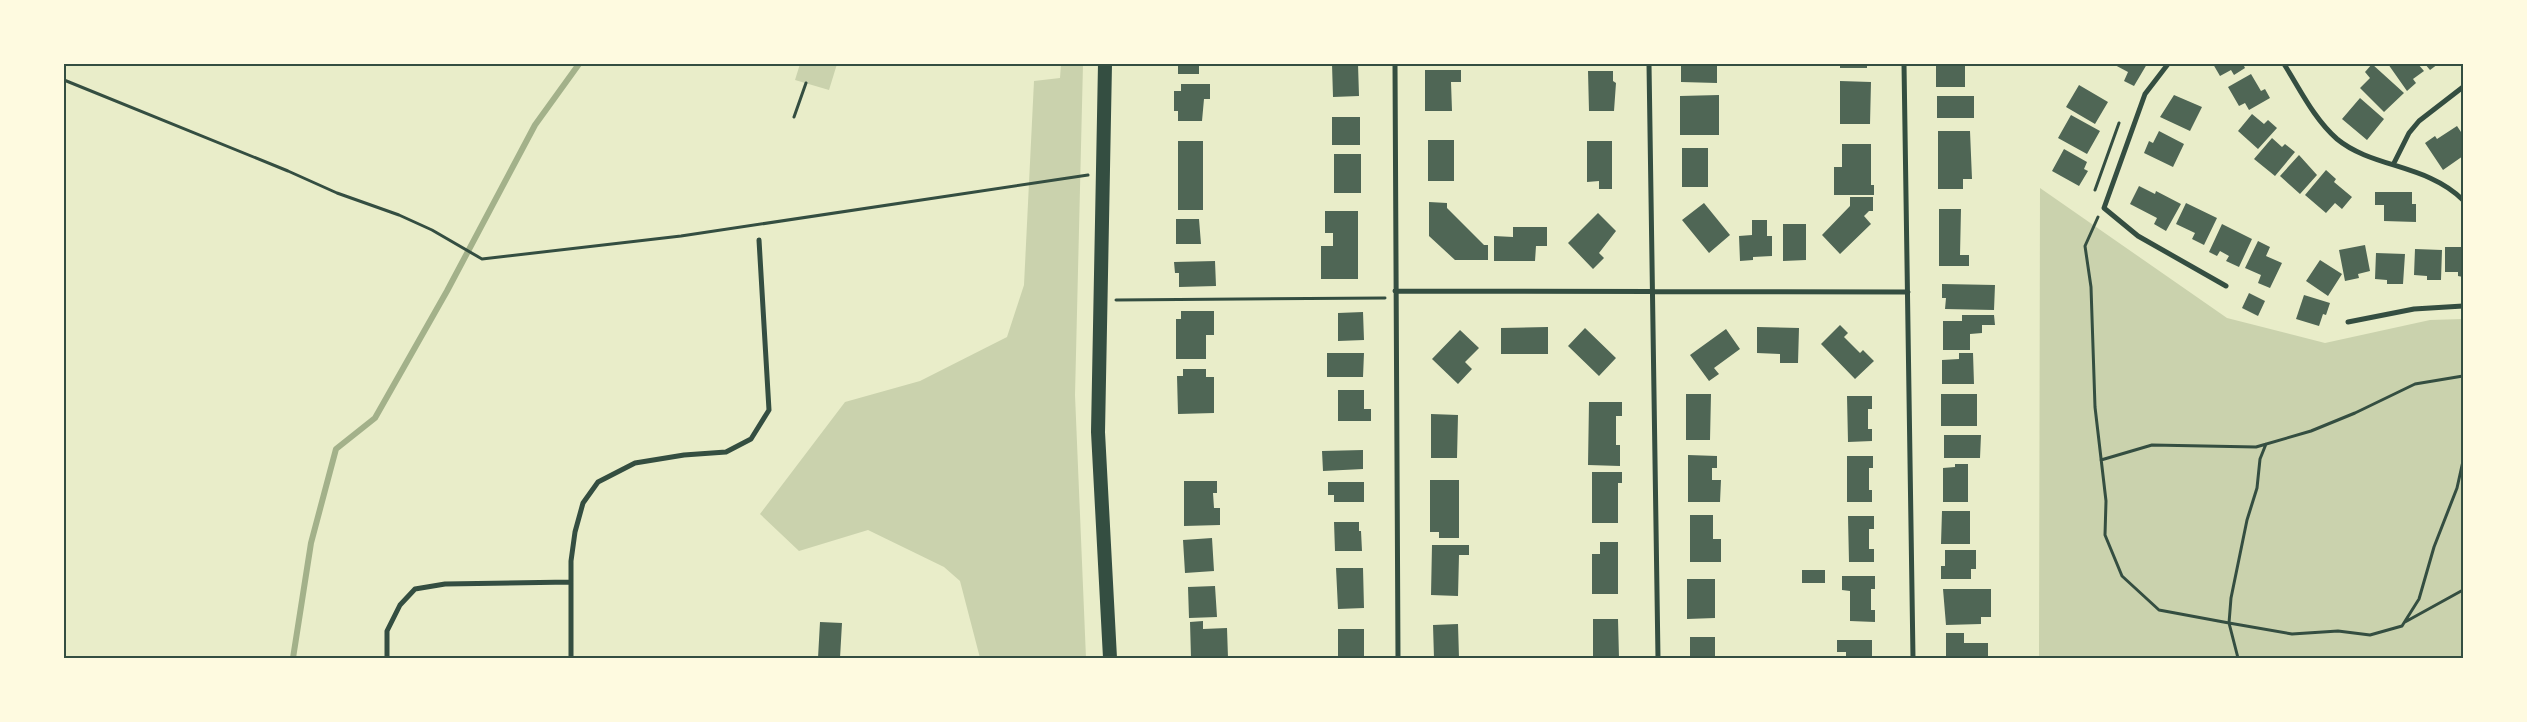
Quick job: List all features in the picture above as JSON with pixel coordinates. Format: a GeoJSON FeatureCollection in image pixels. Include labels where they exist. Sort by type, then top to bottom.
{"type":"FeatureCollection","features":[{"type":"Feature","properties":{"kind":"highway"},"geometry":{"type":"LineString","coordinates":[[1105,64],[1098,432],[1110,658]]}},
{"type":"Feature","properties":{"kind":"street"},"geometry":{"type":"LineString","coordinates":[[1395,64],[1398,658]]}},
{"type":"Feature","properties":{"kind":"street"},"geometry":{"type":"LineString","coordinates":[[1649,64],[1658,658]]}},
{"type":"Feature","properties":{"kind":"street"},"geometry":{"type":"LineString","coordinates":[[1904,64],[1913,658]]}},
{"type":"Feature","properties":{"kind":"street"},"geometry":{"type":"LineString","coordinates":[[2168,64],[2145,94],[2104,208],[2138,236],[2226,286]]}},
{"type":"Feature","properties":{"kind":"street"},"geometry":{"type":"LineString","coordinates":[[2284,64],[2321,123],[2338,140],[2359,152],[2394,163],[2436,180],[2452,189],[2463,200]]}},
{"type":"Feature","properties":{"kind":"street"},"geometry":{"type":"LineString","coordinates":[[2394,163],[2409,133],[2419,121],[2463,87]]}},
{"type":"Feature","properties":{"kind":"street"},"geometry":{"type":"LineString","coordinates":[[571,658],[571,582],[575,532],[583,502],[598,482],[635,463],[684,455],[726,452],[751,439],[769,410],[759,240]]}},
{"type":"Feature","properties":{"kind":"street"},"geometry":{"type":"LineString","coordinates":[[1395,291],[1908,292]]}},
{"type":"Feature","properties":{"kind":"street"},"geometry":{"type":"LineString","coordinates":[[2348,322],[2414,308],[2463,306]]}},
{"type":"Feature","properties":{"kind":"street"},"geometry":{"type":"LineString","coordinates":[[387,658],[387,631],[400,605],[415,589],[445,584],[571,582]]}},
{"type":"Feature","properties":{"kind":"path"},"geometry":{"type":"LineString","coordinates":[[64,80],[288,171],[337,193],[407,218],[482,259],[681,236],[1104,174]]}},
{"type":"Feature","properties":{"kind":"path"},"geometry":{"type":"LineString","coordinates":[[794,117],[806,84]]}},
{"type":"Feature","properties":{"kind":"path"},"geometry":{"type":"LineString","coordinates":[[2120,121],[2092,201],[2104,208],[2085,246],[2091,287],[2095,407],[2106,501],[2105,535],[2122,576],[2159,610],[2230,623],[2292,634],[2338,631],[2370,635],[2402,626],[2419,599],[2434,547],[2457,488],[2463,460]]}},
{"type":"Feature","properties":{"kind":"path"},"geometry":{"type":"LineString","coordinates":[[1100,300],[1395,298]]}},
{"type":"Feature","properties":{"kind":"path"},"geometry":{"type":"LineString","coordinates":[[2101,460],[2152,445],[2256,447],[2311,431],[2354,414],[2415,384],[2463,376]]}},
{"type":"Feature","properties":{"kind":"path"},"geometry":{"type":"LineString","coordinates":[[2238,658],[2230,623],[2231,598],[2247,520],[2257,488],[2260,459],[2266,444]]}},
{"type":"Feature","properties":{"kind":"path"},"geometry":{"type":"LineString","coordinates":[[2404,622],[2463,590]]}},
{"type":"Feature","properties":{"kind":"green space"},"geometry":{"type":"Polygon","coordinates":[[[800,64],[837,64],[829,90],[795,80],[800,64]]]}},
{"type":"Feature","properties":{"kind":"green space"},"geometry":{"type":"Polygon","coordinates":[[[1061,64],[1083,64],[1075,395],[1086,658],[980,658],[960,581],[944,567],[868,530],[799,551],[760,514],[845,402],[920,381],[1007,337],[1024,285],[1034,81],[1060,78],[1061,64]]]}},
{"type":"Feature","properties":{"kind":"green space"},"geometry":{"type":"Polygon","coordinates":[[[2040,188],[2227,318],[2325,343],[2430,320],[2463,319],[2463,658],[2039,658],[2040,188]]]}},
{"type":"Feature","properties":{"kind":"building"},"geometry":{"type":"Polygon","coordinates":[[[1178,64],[1199,64],[1199,74],[1178,74],[1178,64]]]}},
{"type":"Feature","properties":{"kind":"building"},"geometry":{"type":"Polygon","coordinates":[[[1332,64],[1358,64],[1359,96],[1333,97],[1332,64]]]}},
{"type":"Feature","properties":{"kind":"building"},"geometry":{"type":"Polygon","coordinates":[[[1681,64],[1717,64],[1717,83],[1681,82],[1681,64]]]}},
{"type":"Feature","properties":{"kind":"building"},"geometry":{"type":"Polygon","coordinates":[[[1840,64],[1867,64],[1867,68],[1840,68],[1840,64]]]}},
{"type":"Feature","properties":{"kind":"building"},"geometry":{"type":"Polygon","coordinates":[[[2113,64],[2147,64],[2134,86],[2124,81],[2128,72],[2113,64]]]}},
{"type":"Feature","properties":{"kind":"building"},"geometry":{"type":"Polygon","coordinates":[[[2213,64],[2243,64],[2245,68],[2234,75],[2231,70],[2220,76],[2213,64]]]}},
{"type":"Feature","properties":{"kind":"building"},"geometry":{"type":"Polygon","coordinates":[[[2372,64],[2404,93],[2384,112],[2360,88],[2370,78],[2365,72],[2372,64]]]}},
{"type":"Feature","properties":{"kind":"building"},"geometry":{"type":"Polygon","coordinates":[[[2388,64],[2418,64],[2424,71],[2413,79],[2416,83],[2407,91],[2388,64]]]}},
{"type":"Feature","properties":{"kind":"building"},"geometry":{"type":"Polygon","coordinates":[[[2425,64],[2438,64],[2430,70],[2425,64]]]}},
{"type":"Feature","properties":{"kind":"building"},"geometry":{"type":"Polygon","coordinates":[[[1936,65],[1965,65],[1965,87],[1936,87],[1936,65]]]}},
{"type":"Feature","properties":{"kind":"building"},"geometry":{"type":"Polygon","coordinates":[[[1425,70],[1461,70],[1461,82],[1451,82],[1452,111],[1425,111],[1425,70]]]}},
{"type":"Feature","properties":{"kind":"building"},"geometry":{"type":"Polygon","coordinates":[[[1588,71],[1613,71],[1613,81],[1616,83],[1614,111],[1589,111],[1588,71]]]}},
{"type":"Feature","properties":{"kind":"building"},"geometry":{"type":"Polygon","coordinates":[[[2251,74],[2261,91],[2265,89],[2270,98],[2249,110],[2245,103],[2239,106],[2228,87],[2251,74]]]}},
{"type":"Feature","properties":{"kind":"building"},"geometry":{"type":"Polygon","coordinates":[[[1840,81],[1871,82],[1870,124],[1840,124],[1840,81]]]}},
{"type":"Feature","properties":{"kind":"building"},"geometry":{"type":"Polygon","coordinates":[[[1181,84],[1210,84],[1210,99],[1204,99],[1202,121],[1178,121],[1178,111],[1174,111],[1174,91],[1181,91],[1181,84]]]}},
{"type":"Feature","properties":{"kind":"building"},"geometry":{"type":"Polygon","coordinates":[[[2079,85],[2108,102],[2095,124],[2066,107],[2079,85]]]}},
{"type":"Feature","properties":{"kind":"building"},"geometry":{"type":"Polygon","coordinates":[[[1719,95],[1719,135],[1680,135],[1680,96],[1719,95]]]}},
{"type":"Feature","properties":{"kind":"building"},"geometry":{"type":"Polygon","coordinates":[[[2174,95],[2202,107],[2190,131],[2160,117],[2174,95]]]}},
{"type":"Feature","properties":{"kind":"building"},"geometry":{"type":"Polygon","coordinates":[[[1937,96],[1974,96],[1974,118],[1937,118],[1937,96]]]}},
{"type":"Feature","properties":{"kind":"building"},"geometry":{"type":"Polygon","coordinates":[[[2360,98],[2384,119],[2367,140],[2342,119],[2360,98]]]}},
{"type":"Feature","properties":{"kind":"building"},"geometry":{"type":"Polygon","coordinates":[[[2252,114],[2264,124],[2268,120],[2277,128],[2258,149],[2238,131],[2252,114]]]}},
{"type":"Feature","properties":{"kind":"building"},"geometry":{"type":"Polygon","coordinates":[[[2071,115],[2100,131],[2087,154],[2058,138],[2071,115]]]}},
{"type":"Feature","properties":{"kind":"building"},"geometry":{"type":"Polygon","coordinates":[[[1332,117],[1360,117],[1360,145],[1332,145],[1332,117]]]}},
{"type":"Feature","properties":{"kind":"building"},"geometry":{"type":"Polygon","coordinates":[[[2457,126],[2463,135],[2463,156],[2443,170],[2425,143],[2435,136],[2437,139],[2457,126]]]}},
{"type":"Feature","properties":{"kind":"building"},"geometry":{"type":"Polygon","coordinates":[[[1938,131],[1970,131],[1972,179],[1963,179],[1963,189],[1938,189],[1938,131]]]}},
{"type":"Feature","properties":{"kind":"building"},"geometry":{"type":"Polygon","coordinates":[[[2159,131],[2184,144],[2173,167],[2144,153],[2149,141],[2153,143],[2159,131]]]}},
{"type":"Feature","properties":{"kind":"building"},"geometry":{"type":"Polygon","coordinates":[[[2272,138],[2282,147],[2285,144],[2295,152],[2275,176],[2254,159],[2272,138]]]}},
{"type":"Feature","properties":{"kind":"building"},"geometry":{"type":"Polygon","coordinates":[[[1428,140],[1454,140],[1454,181],[1428,181],[1428,140]]]}},
{"type":"Feature","properties":{"kind":"building"},"geometry":{"type":"Polygon","coordinates":[[[1178,141],[1203,141],[1203,210],[1178,210],[1178,141]]]}},
{"type":"Feature","properties":{"kind":"building"},"geometry":{"type":"Polygon","coordinates":[[[1587,141],[1612,141],[1612,189],[1599,189],[1599,181],[1587,182],[1587,141]]]}},
{"type":"Feature","properties":{"kind":"building"},"geometry":{"type":"Polygon","coordinates":[[[1842,144],[1871,144],[1871,185],[1874,185],[1874,195],[1834,195],[1834,167],[1842,167],[1842,144]]]}},
{"type":"Feature","properties":{"kind":"building"},"geometry":{"type":"Polygon","coordinates":[[[1682,148],[1708,148],[1708,187],[1682,187],[1682,148]]]}},
{"type":"Feature","properties":{"kind":"building"},"geometry":{"type":"Polygon","coordinates":[[[2064,149],[2087,162],[2084,169],[2088,171],[2079,186],[2052,171],[2064,149]]]}},
{"type":"Feature","properties":{"kind":"building"},"geometry":{"type":"Polygon","coordinates":[[[1334,154],[1361,154],[1361,193],[1334,193],[1334,154]]]}},
{"type":"Feature","properties":{"kind":"building"},"geometry":{"type":"Polygon","coordinates":[[[2299,155],[2317,175],[2300,194],[2280,176],[2299,155]]]}},
{"type":"Feature","properties":{"kind":"building"},"geometry":{"type":"Polygon","coordinates":[[[2326,170],[2336,179],[2334,182],[2352,197],[2342,209],[2335,203],[2326,213],[2305,195],[2326,170]]]}},
{"type":"Feature","properties":{"kind":"building"},"geometry":{"type":"Polygon","coordinates":[[[2139,186],[2155,194],[2156,191],[2181,204],[2166,231],[2154,224],[2157,218],[2130,204],[2139,186]]]}},
{"type":"Feature","properties":{"kind":"building"},"geometry":{"type":"Polygon","coordinates":[[[2375,192],[2412,192],[2412,204],[2416,204],[2416,222],[2384,221],[2384,205],[2375,205],[2375,192]]]}},
{"type":"Feature","properties":{"kind":"building"},"geometry":{"type":"Polygon","coordinates":[[[1850,197],[1873,197],[1873,211],[1869,211],[1864,216],[1871,224],[1840,254],[1822,235],[1850,206],[1850,197]]]}},
{"type":"Feature","properties":{"kind":"building"},"geometry":{"type":"Polygon","coordinates":[[[1429,202],[1447,203],[1447,208],[1484,245],[1488,245],[1488,260],[1455,260],[1429,236],[1429,202]]]}},
{"type":"Feature","properties":{"kind":"building"},"geometry":{"type":"Polygon","coordinates":[[[1704,203],[1730,235],[1709,253],[1682,220],[1704,203]]]}},
{"type":"Feature","properties":{"kind":"building"},"geometry":{"type":"Polygon","coordinates":[[[2186,203],[2217,218],[2204,245],[2192,239],[2195,233],[2176,224],[2186,203]]]}},
{"type":"Feature","properties":{"kind":"building"},"geometry":{"type":"Polygon","coordinates":[[[1939,209],[1961,209],[1960,255],[1969,255],[1969,266],[1939,266],[1939,209]]]}},
{"type":"Feature","properties":{"kind":"building"},"geometry":{"type":"Polygon","coordinates":[[[1325,211],[1358,211],[1358,279],[1321,279],[1321,246],[1333,246],[1333,233],[1325,233],[1325,211]]]}},
{"type":"Feature","properties":{"kind":"building"},"geometry":{"type":"Polygon","coordinates":[[[1598,213],[1616,231],[1599,253],[1604,258],[1593,269],[1568,243],[1598,213]]]}},
{"type":"Feature","properties":{"kind":"building"},"geometry":{"type":"Polygon","coordinates":[[[1176,219],[1199,219],[1201,244],[1176,244],[1176,219]]]}},
{"type":"Feature","properties":{"kind":"building"},"geometry":{"type":"Polygon","coordinates":[[[1752,220],[1767,220],[1767,236],[1772,236],[1772,256],[1753,257],[1753,260],[1740,261],[1739,236],[1752,235],[1752,220]]]}},
{"type":"Feature","properties":{"kind":"building"},"geometry":{"type":"Polygon","coordinates":[[[1783,224],[1806,224],[1806,260],[1783,261],[1783,224]]]}},
{"type":"Feature","properties":{"kind":"building"},"geometry":{"type":"Polygon","coordinates":[[[2222,224],[2252,239],[2239,267],[2226,261],[2229,256],[2220,251],[2217,256],[2209,252],[2222,224]]]}},
{"type":"Feature","properties":{"kind":"building"},"geometry":{"type":"Polygon","coordinates":[[[1513,227],[1547,227],[1547,246],[1536,246],[1535,261],[1494,261],[1494,236],[1513,237],[1513,227]]]}},
{"type":"Feature","properties":{"kind":"building"},"geometry":{"type":"Polygon","coordinates":[[[2258,241],[2270,247],[2266,256],[2282,263],[2270,288],[2258,283],[2261,275],[2245,268],[2258,241]]]}},
{"type":"Feature","properties":{"kind":"building"},"geometry":{"type":"Polygon","coordinates":[[[2365,245],[2370,271],[2358,274],[2359,278],[2345,281],[2339,250],[2365,245]]]}},
{"type":"Feature","properties":{"kind":"building"},"geometry":{"type":"Polygon","coordinates":[[[2445,247],[2463,247],[2463,277],[2458,276],[2458,272],[2445,272],[2445,247]]]}},
{"type":"Feature","properties":{"kind":"building"},"geometry":{"type":"Polygon","coordinates":[[[2415,249],[2442,250],[2441,280],[2427,280],[2427,276],[2414,275],[2415,249]]]}},
{"type":"Feature","properties":{"kind":"building"},"geometry":{"type":"Polygon","coordinates":[[[2376,253],[2405,254],[2403,284],[2387,284],[2387,280],[2375,279],[2376,253]]]}},
{"type":"Feature","properties":{"kind":"building"},"geometry":{"type":"Polygon","coordinates":[[[2320,260],[2342,274],[2328,296],[2306,281],[2320,260]]]}},
{"type":"Feature","properties":{"kind":"building"},"geometry":{"type":"Polygon","coordinates":[[[1215,261],[1216,286],[1179,287],[1179,273],[1175,273],[1174,262],[1215,261]]]}},
{"type":"Feature","properties":{"kind":"building"},"geometry":{"type":"Polygon","coordinates":[[[1942,284],[1995,285],[1994,310],[1945,309],[1946,298],[1942,298],[1942,284]]]}},
{"type":"Feature","properties":{"kind":"building"},"geometry":{"type":"Polygon","coordinates":[[[2249,293],[2265,301],[2258,316],[2242,308],[2249,293]]]}},
{"type":"Feature","properties":{"kind":"building"},"geometry":{"type":"Polygon","coordinates":[[[2304,295],[2330,303],[2326,315],[2323,314],[2319,326],[2296,319],[2304,295]]]}},
{"type":"Feature","properties":{"kind":"building"},"geometry":{"type":"Polygon","coordinates":[[[1181,311],[1214,311],[1214,335],[1206,335],[1206,359],[1176,359],[1176,319],[1181,319],[1181,311]]]}},
{"type":"Feature","properties":{"kind":"building"},"geometry":{"type":"Polygon","coordinates":[[[1363,312],[1364,340],[1338,341],[1338,313],[1363,312]]]}},
{"type":"Feature","properties":{"kind":"building"},"geometry":{"type":"Polygon","coordinates":[[[1962,315],[1994,315],[1995,325],[1982,325],[1982,333],[1970,334],[1970,350],[1943,350],[1943,321],[1962,321],[1962,315]]]}},
{"type":"Feature","properties":{"kind":"building"},"geometry":{"type":"Polygon","coordinates":[[[1840,325],[1848,333],[1844,337],[1860,353],[1863,350],[1874,361],[1855,379],[1821,344],[1840,325]]]}},
{"type":"Feature","properties":{"kind":"building"},"geometry":{"type":"Polygon","coordinates":[[[1548,327],[1548,354],[1501,354],[1501,328],[1548,327]]]}},
{"type":"Feature","properties":{"kind":"building"},"geometry":{"type":"Polygon","coordinates":[[[1757,327],[1799,328],[1798,363],[1780,363],[1780,354],[1757,353],[1757,327]]]}},
{"type":"Feature","properties":{"kind":"building"},"geometry":{"type":"Polygon","coordinates":[[[1585,328],[1616,358],[1599,376],[1568,346],[1585,328]]]}},
{"type":"Feature","properties":{"kind":"building"},"geometry":{"type":"Polygon","coordinates":[[[1726,329],[1740,349],[1714,368],[1719,374],[1709,381],[1690,355],[1726,329]]]}},
{"type":"Feature","properties":{"kind":"building"},"geometry":{"type":"Polygon","coordinates":[[[1460,330],[1479,348],[1465,362],[1472,369],[1458,384],[1432,359],[1460,330]]]}},
{"type":"Feature","properties":{"kind":"building"},"geometry":{"type":"Polygon","coordinates":[[[1327,353],[1364,353],[1363,377],[1327,377],[1327,353]]]}},
{"type":"Feature","properties":{"kind":"building"},"geometry":{"type":"Polygon","coordinates":[[[1959,353],[1973,353],[1974,384],[1942,384],[1942,360],[1959,359],[1959,353]]]}},
{"type":"Feature","properties":{"kind":"building"},"geometry":{"type":"Polygon","coordinates":[[[1183,369],[1206,369],[1206,377],[1214,377],[1214,413],[1178,414],[1177,376],[1183,376],[1183,369]]]}},
{"type":"Feature","properties":{"kind":"building"},"geometry":{"type":"Polygon","coordinates":[[[1338,390],[1364,390],[1364,409],[1371,409],[1371,421],[1338,421],[1338,390]]]}},
{"type":"Feature","properties":{"kind":"building"},"geometry":{"type":"Polygon","coordinates":[[[1686,394],[1711,394],[1710,440],[1686,440],[1686,394]]]}},
{"type":"Feature","properties":{"kind":"building"},"geometry":{"type":"Polygon","coordinates":[[[1941,394],[1977,394],[1977,426],[1941,426],[1941,394]]]}},
{"type":"Feature","properties":{"kind":"building"},"geometry":{"type":"Polygon","coordinates":[[[1847,396],[1872,396],[1872,409],[1868,409],[1868,429],[1872,429],[1872,441],[1848,442],[1847,396]]]}},
{"type":"Feature","properties":{"kind":"building"},"geometry":{"type":"Polygon","coordinates":[[[1589,402],[1622,402],[1622,416],[1616,416],[1616,445],[1620,445],[1620,466],[1588,465],[1589,402]]]}},
{"type":"Feature","properties":{"kind":"building"},"geometry":{"type":"Polygon","coordinates":[[[1431,414],[1458,415],[1457,458],[1431,458],[1431,414]]]}},
{"type":"Feature","properties":{"kind":"building"},"geometry":{"type":"Polygon","coordinates":[[[1944,435],[1981,435],[1980,458],[1944,458],[1944,435]]]}},
{"type":"Feature","properties":{"kind":"building"},"geometry":{"type":"Polygon","coordinates":[[[1363,450],[1363,469],[1323,471],[1322,451],[1363,450]]]}},
{"type":"Feature","properties":{"kind":"building"},"geometry":{"type":"Polygon","coordinates":[[[1688,455],[1717,456],[1717,468],[1712,468],[1712,480],[1721,480],[1720,502],[1688,502],[1688,455]]]}},
{"type":"Feature","properties":{"kind":"building"},"geometry":{"type":"Polygon","coordinates":[[[1847,456],[1873,456],[1873,468],[1869,468],[1869,490],[1872,490],[1872,502],[1847,502],[1847,456]]]}},
{"type":"Feature","properties":{"kind":"building"},"geometry":{"type":"Polygon","coordinates":[[[1955,464],[1968,464],[1968,502],[1943,502],[1943,468],[1955,467],[1955,464]]]}},
{"type":"Feature","properties":{"kind":"building"},"geometry":{"type":"Polygon","coordinates":[[[1592,472],[1622,472],[1622,483],[1618,483],[1618,523],[1592,523],[1592,472]]]}},
{"type":"Feature","properties":{"kind":"building"},"geometry":{"type":"Polygon","coordinates":[[[1430,480],[1459,480],[1459,538],[1439,538],[1439,532],[1430,532],[1430,480]]]}},
{"type":"Feature","properties":{"kind":"building"},"geometry":{"type":"Polygon","coordinates":[[[1184,481],[1217,481],[1217,493],[1213,493],[1214,508],[1220,508],[1220,525],[1184,526],[1184,481]]]}},
{"type":"Feature","properties":{"kind":"building"},"geometry":{"type":"Polygon","coordinates":[[[1328,482],[1364,482],[1364,502],[1334,502],[1334,495],[1328,495],[1328,482]]]}},
{"type":"Feature","properties":{"kind":"building"},"geometry":{"type":"Polygon","coordinates":[[[1942,511],[1970,511],[1970,544],[1941,544],[1942,511]]]}},
{"type":"Feature","properties":{"kind":"building"},"geometry":{"type":"Polygon","coordinates":[[[1690,515],[1713,515],[1713,539],[1721,539],[1721,562],[1690,562],[1690,515]]]}},
{"type":"Feature","properties":{"kind":"building"},"geometry":{"type":"Polygon","coordinates":[[[1848,516],[1874,516],[1874,529],[1869,529],[1869,549],[1874,549],[1874,562],[1849,562],[1848,516]]]}},
{"type":"Feature","properties":{"kind":"building"},"geometry":{"type":"Polygon","coordinates":[[[1334,522],[1359,522],[1362,551],[1335,551],[1334,522]]]}},
{"type":"Feature","properties":{"kind":"building"},"geometry":{"type":"Polygon","coordinates":[[[1212,538],[1214,571],[1185,573],[1183,540],[1212,538]]]}},
{"type":"Feature","properties":{"kind":"building"},"geometry":{"type":"Polygon","coordinates":[[[1600,542],[1618,542],[1618,594],[1592,594],[1592,554],[1600,554],[1600,542]]]}},
{"type":"Feature","properties":{"kind":"building"},"geometry":{"type":"Polygon","coordinates":[[[1432,545],[1469,545],[1469,555],[1459,555],[1458,596],[1431,595],[1432,545]]]}},
{"type":"Feature","properties":{"kind":"building"},"geometry":{"type":"Polygon","coordinates":[[[1945,550],[1976,550],[1976,569],[1971,569],[1971,579],[1941,579],[1941,566],[1945,566],[1945,550]]]}},
{"type":"Feature","properties":{"kind":"building"},"geometry":{"type":"Polygon","coordinates":[[[1336,568],[1363,568],[1364,608],[1338,609],[1336,568]]]}},
{"type":"Feature","properties":{"kind":"building"},"geometry":{"type":"Polygon","coordinates":[[[1802,570],[1825,570],[1825,583],[1802,583],[1802,570]]]}},
{"type":"Feature","properties":{"kind":"building"},"geometry":{"type":"Polygon","coordinates":[[[1842,576],[1875,576],[1875,589],[1871,589],[1871,610],[1875,610],[1875,622],[1850,621],[1850,591],[1842,590],[1842,576]]]}},
{"type":"Feature","properties":{"kind":"building"},"geometry":{"type":"Polygon","coordinates":[[[1687,579],[1715,579],[1715,618],[1687,619],[1687,579]]]}},
{"type":"Feature","properties":{"kind":"building"},"geometry":{"type":"Polygon","coordinates":[[[1215,586],[1217,617],[1189,618],[1188,587],[1215,586]]]}},
{"type":"Feature","properties":{"kind":"building"},"geometry":{"type":"Polygon","coordinates":[[[1943,589],[1991,589],[1991,617],[1981,617],[1981,624],[1946,625],[1943,589]]]}},
{"type":"Feature","properties":{"kind":"building"},"geometry":{"type":"Polygon","coordinates":[[[1593,619],[1618,619],[1619,658],[1593,658],[1593,619]]]}},
{"type":"Feature","properties":{"kind":"building"},"geometry":{"type":"Polygon","coordinates":[[[1203,621],[1203,629],[1227,628],[1228,658],[1191,658],[1190,622],[1203,621]]]}},
{"type":"Feature","properties":{"kind":"building"},"geometry":{"type":"Polygon","coordinates":[[[820,622],[842,623],[840,658],[818,658],[820,622]]]}},
{"type":"Feature","properties":{"kind":"building"},"geometry":{"type":"Polygon","coordinates":[[[1458,624],[1459,658],[1434,658],[1433,625],[1458,624]]]}},
{"type":"Feature","properties":{"kind":"building"},"geometry":{"type":"Polygon","coordinates":[[[1338,629],[1364,629],[1364,658],[1338,658],[1338,629]]]}},
{"type":"Feature","properties":{"kind":"building"},"geometry":{"type":"Polygon","coordinates":[[[1946,633],[1964,633],[1964,643],[1988,643],[1988,658],[1946,658],[1946,633]]]}},
{"type":"Feature","properties":{"kind":"building"},"geometry":{"type":"Polygon","coordinates":[[[1690,637],[1715,637],[1715,658],[1690,658],[1690,637]]]}},
{"type":"Feature","properties":{"kind":"building"},"geometry":{"type":"Polygon","coordinates":[[[1837,640],[1872,640],[1872,658],[1846,658],[1846,652],[1837,652],[1837,640]]]}},
{"type":"Feature","properties":{"kind":"waterway"},"geometry":{"type":"LineString","coordinates":[[293,658],[311,543],[336,449],[375,418],[447,291],[535,125],[579,64]]}}]}
